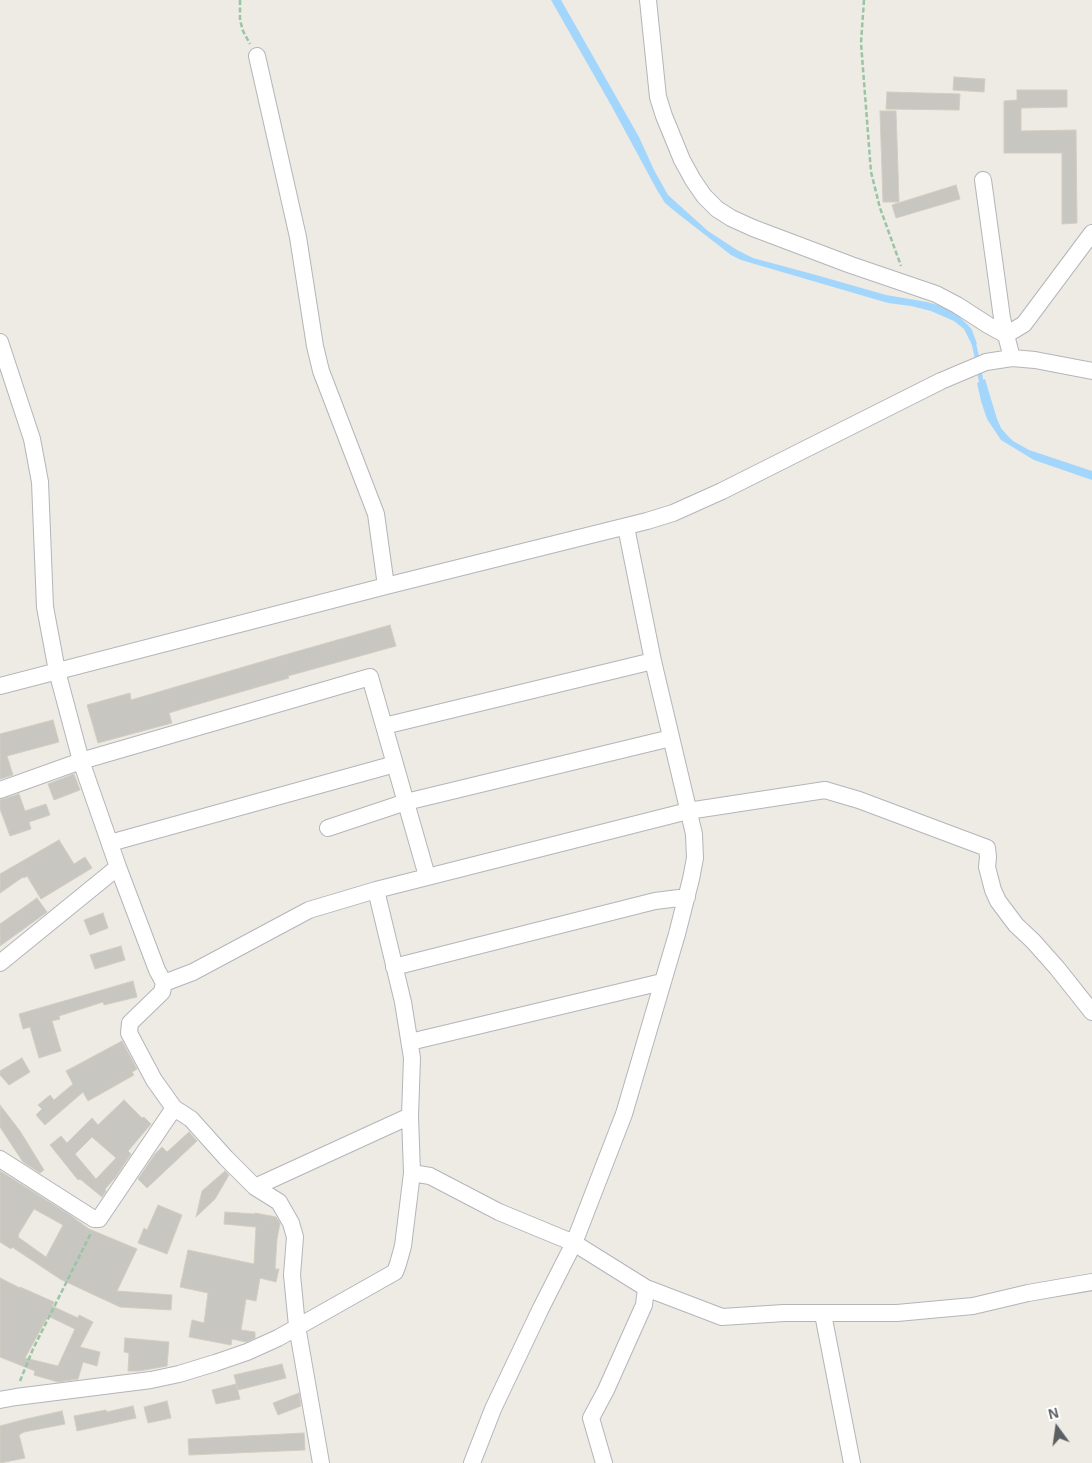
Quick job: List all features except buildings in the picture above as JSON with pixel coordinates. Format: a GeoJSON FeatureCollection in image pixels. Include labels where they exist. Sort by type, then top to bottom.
{"type":"FeatureCollection","features":[{"type":"Feature","properties":{"kind":"street"},"geometry":{"type":"LineString","coordinates":[[648,0],[658,97],[682,160],[704,196],[731,218],[850,265],[936,294],[1006,335]]}},
{"type":"Feature","properties":{"kind":"street"},"geometry":{"type":"LineString","coordinates":[[257,56],[296,228],[321,371],[376,514],[386,586]]}},
{"type":"Feature","properties":{"kind":"street"},"geometry":{"type":"LineString","coordinates":[[983,180],[1002,318],[1012,358]]}},
{"type":"Feature","properties":{"kind":"street"},"geometry":{"type":"LineString","coordinates":[[1006,335],[1024,324],[1092,233]]}},
{"type":"Feature","properties":{"kind":"street"},"geometry":{"type":"LineString","coordinates":[[0,342],[32,439],[40,482],[45,607],[57,671],[81,762],[118,867],[157,970],[164,982],[162,992],[130,1023],[129,1033],[154,1080],[174,1108],[191,1119],[255,1187],[279,1202],[291,1223],[294,1237],[292,1275],[297,1326],[321,1463]]}},
{"type":"Feature","properties":{"kind":"street"},"geometry":{"type":"LineString","coordinates":[[0,686],[674,513],[986,362],[1012,358],[1035,360],[1092,371]]}},
{"type":"Feature","properties":{"kind":"street"},"geometry":{"type":"LineString","coordinates":[[472,1463],[493,1408],[574,1244],[624,1114],[687,897],[695,858],[694,834],[653,660],[626,526]]}},
{"type":"Feature","properties":{"kind":"street"},"geometry":{"type":"LineString","coordinates":[[384,726],[653,660]]}},
{"type":"Feature","properties":{"kind":"street"},"geometry":{"type":"LineString","coordinates":[[0,790],[81,762],[370,677],[427,876]]}},
{"type":"Feature","properties":{"kind":"street"},"geometry":{"type":"LineString","coordinates":[[328,828],[406,802],[671,738]]}},
{"type":"Feature","properties":{"kind":"street"},"geometry":{"type":"LineString","coordinates":[[110,843],[394,764]]}},
{"type":"Feature","properties":{"kind":"street"},"geometry":{"type":"LineString","coordinates":[[164,982],[193,972],[309,910],[376,890],[688,811],[825,790],[859,800],[987,848],[987,867],[998,901],[1016,925],[1057,968],[1092,1012]]}},
{"type":"Feature","properties":{"kind":"street"},"geometry":{"type":"LineString","coordinates":[[0,963],[118,867]]}},
{"type":"Feature","properties":{"kind":"street"},"geometry":{"type":"LineString","coordinates":[[8,1398],[151,1380],[178,1374],[247,1352],[278,1338],[395,1272],[403,1246],[412,1173],[410,1116],[412,1058],[403,1002],[376,890]]}},
{"type":"Feature","properties":{"kind":"street"},"geometry":{"type":"LineString","coordinates":[[394,968],[655,901],[687,897]]}},
{"type":"Feature","properties":{"kind":"street"},"geometry":{"type":"LineString","coordinates":[[410,1042],[662,982]]}},
{"type":"Feature","properties":{"kind":"street"},"geometry":{"type":"LineString","coordinates":[[0,1159],[94,1219],[99,1218],[174,1108]]}},
{"type":"Feature","properties":{"kind":"street"},"geometry":{"type":"LineString","coordinates":[[255,1187],[410,1116]]}},
{"type":"Feature","properties":{"kind":"street"},"geometry":{"type":"LineString","coordinates":[[412,1173],[430,1176],[499,1212],[574,1244],[646,1288],[722,1317],[784,1313],[897,1313],[973,1306],[1028,1293],[1092,1282]]}},
{"type":"Feature","properties":{"kind":"street"},"geometry":{"type":"LineString","coordinates":[[604,1463],[590,1418],[606,1390],[644,1305],[646,1288]]}},
{"type":"Feature","properties":{"kind":"street"},"geometry":{"type":"LineString","coordinates":[[823,1314],[852,1463]]}},
{"type":"Feature","properties":{"kind":"path"},"geometry":{"type":"LineString","coordinates":[[240,0],[240,20],[243,31],[257,56]]}},
{"type":"Feature","properties":{"kind":"path"},"geometry":{"type":"LineString","coordinates":[[864,0],[861,43],[870,172],[880,208],[907,283]]}},
{"type":"Feature","properties":{"kind":"path"},"geometry":{"type":"LineString","coordinates":[[8,1398],[18,1387],[33,1349],[99,1218]]}},
{"type":"Feature","properties":{"kind":"water"},"geometry":{"type":"Polygon","coordinates":[[[551,0],[561,0],[639,137],[668,195],[708,231],[753,258],[886,295],[938,305],[955,313],[968,325],[977,344],[972,345],[964,329],[954,321],[931,311],[888,303],[741,260],[731,255],[677,213],[665,203],[657,190],[551,0]]]}},
{"type":"Feature","properties":{"kind":"water"},"geometry":{"type":"Polygon","coordinates":[[[985,379],[1001,428],[1013,441],[1029,450],[1092,471],[1092,480],[1034,460],[1001,440],[987,419],[981,401],[977,383],[985,379]]]}},
{"type":"Feature","properties":{"kind":"waterway"},"geometry":{"type":"LineString","coordinates":[[973,340],[978,362]]}},
{"type":"Feature","properties":{"kind":"waterway"},"geometry":{"type":"LineString","coordinates":[[979,369],[982,386]]}}]}
